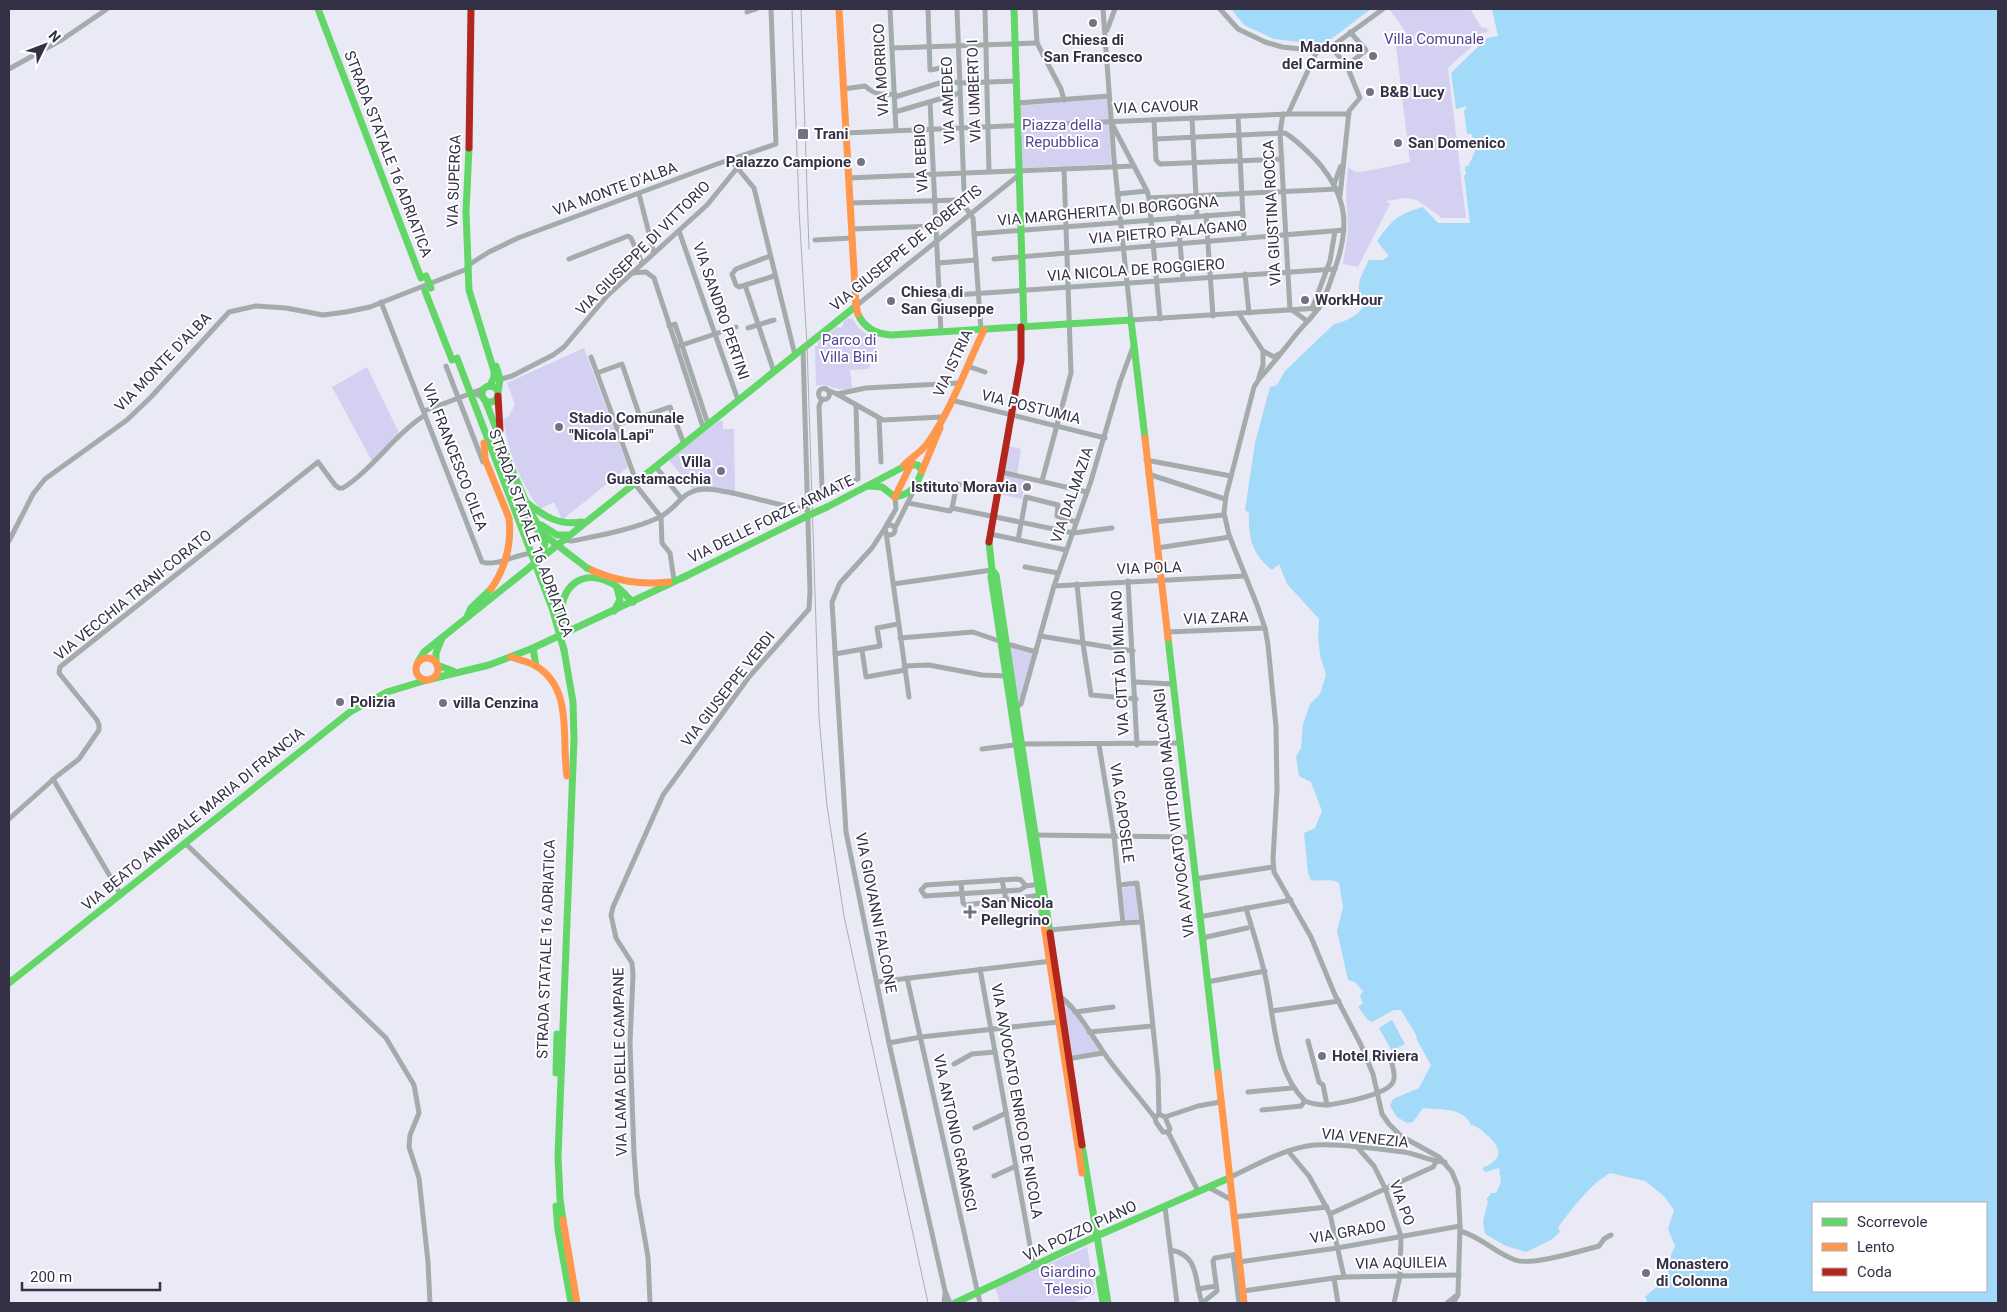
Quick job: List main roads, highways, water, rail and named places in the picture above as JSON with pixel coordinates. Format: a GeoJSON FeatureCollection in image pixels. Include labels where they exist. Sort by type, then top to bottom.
{"type":"FeatureCollection","features":[{"type":"Feature","properties":{"kind":"main road","name":"STRADA STATALE 16 ADRIATICA"},"geometry":{"type":"LineString","coordinates":[[318,9],[428,289],[452,361],[564,653],[568,730],[553,1155],[558,1230],[570,1303]]}},
{"type":"Feature","properties":{"kind":"main road","name":"STRADA STATALE 16 ADRIATICA"},"geometry":{"type":"LineString","coordinates":[[324,9],[423,277]]}},
{"type":"Feature","properties":{"kind":"main road","name":"VIA SUPERGA"},"geometry":{"type":"LineString","coordinates":[[471,9],[467,267],[471,299],[499,388],[500,438]]}},
{"type":"Feature","properties":{"kind":"main road"},"geometry":{"type":"LineString","coordinates":[[839,9],[856,306],[863,323],[880,334],[942,333],[1023,327]]}},
{"type":"Feature","properties":{"kind":"main road"},"geometry":{"type":"LineString","coordinates":[[1014,9],[1022,230],[1022,360],[1000,472],[989,548],[991,577],[1004,644],[1052,961],[1059,996],[1103,1303]]}},
{"type":"Feature","properties":{"kind":"main road","name":"VIA GIUSEPPE DE ROBERTIS"},"geometry":{"type":"LineString","coordinates":[[467,617],[583,522],[856,306]]}},
{"type":"Feature","properties":{"kind":"main road","name":"VIA AVVOCATO VITTORIO MALCANGI"},"geometry":{"type":"LineString","coordinates":[[1023,327],[1131,320],[1228,1178],[1234,1217],[1237,1257],[1244,1303]]}},
{"type":"Feature","properties":{"kind":"main road","name":"VIA ISTRIA"},"geometry":{"type":"LineString","coordinates":[[913,490],[982,330]]}},
{"type":"Feature","properties":{"kind":"main road","name":"VIA SUPERGA"},"geometry":{"type":"LineString","coordinates":[[488,350],[494,371],[489,385],[482,392],[483,399],[527,503],[542,532],[545,543],[542,556]]}},
{"type":"Feature","properties":{"kind":"main road","name":"STRADA STATALE 16 ADRIATICA"},"geometry":{"type":"LineString","coordinates":[[452,361],[462,375],[552,608],[564,653],[573,702],[574,739],[558,1157],[560,1199],[577,1303]]}},
{"type":"Feature","properties":{"kind":"main road"},"geometry":{"type":"LineString","coordinates":[[452,361],[521,513],[530,524],[587,568],[631,591],[634,597],[633,602]]}},
{"type":"Feature","properties":{"kind":"main road"},"geometry":{"type":"LineString","coordinates":[[483,399],[493,402],[499,388],[489,385]]}},
{"type":"Feature","properties":{"kind":"main road","name":"VIA ISTRIA"},"geometry":{"type":"LineString","coordinates":[[895,497],[910,463],[926,445],[947,409]]}},
{"type":"Feature","properties":{"kind":"main road"},"geometry":{"type":"LineString","coordinates":[[401,686],[408,680],[424,652],[467,617],[471,608],[491,589],[505,568],[508,555],[509,518],[485,458],[484,443]]}},
{"type":"Feature","properties":{"kind":"main road"},"geometry":{"type":"LineString","coordinates":[[910,463],[918,465],[922,471]]}},
{"type":"Feature","properties":{"kind":"main road","name":"VIA DELLE FORZE ARMATE"},"geometry":{"type":"LineString","coordinates":[[648,594],[827,507],[910,463]]}},
{"type":"Feature","properties":{"kind":"main road","name":"VIA DELLE FORZE ARMATE"},"geometry":{"type":"LineString","coordinates":[[868,486],[882,487],[895,497]]}},
{"type":"Feature","properties":{"kind":"main road"},"geometry":{"type":"LineString","coordinates":[[901,486],[906,492],[913,490]]}},
{"type":"Feature","properties":{"kind":"main road"},"geometry":{"type":"LineString","coordinates":[[895,497],[913,490]]}},
{"type":"Feature","properties":{"kind":"main road"},"geometry":{"type":"LineString","coordinates":[[527,503],[547,518],[558,523],[575,524],[583,522]]}},
{"type":"Feature","properties":{"kind":"main road","name":"VIA SUPERGA"},"geometry":{"type":"LineString","coordinates":[[535,519],[546,529],[565,537]]}},
{"type":"Feature","properties":{"kind":"main road"},"geometry":{"type":"LineString","coordinates":[[558,523],[562,527],[565,537]]}},
{"type":"Feature","properties":{"kind":"main road","name":"VIA DELLE FORZE ARMATE"},"geometry":{"type":"LineString","coordinates":[[429,680],[489,665],[534,648],[686,576]]}},
{"type":"Feature","properties":{"kind":"main road"},"geometry":{"type":"LineString","coordinates":[[564,653],[563,625],[560,612],[566,592],[577,581],[596,577],[619,584],[640,585],[672,581]]}},
{"type":"Feature","properties":{"kind":"main road"},"geometry":{"type":"LineString","coordinates":[[614,611],[620,600],[619,584]]}},
{"type":"Feature","properties":{"kind":"main road"},"geometry":{"type":"LineString","coordinates":[[417,663],[418,675],[429,680],[438,672],[439,645],[444,636]]}},
{"type":"Feature","properties":{"kind":"main road"},"geometry":{"type":"LineString","coordinates":[[1004,644],[1006,676],[1014,708]]}},
{"type":"Feature","properties":{"kind":"main road"},"geometry":{"type":"LineString","coordinates":[[534,648],[536,666]]}},
{"type":"Feature","properties":{"kind":"main road"},"geometry":{"type":"LineString","coordinates":[[511,657],[536,666],[555,684],[561,696],[566,776]]}},
{"type":"Feature","properties":{"kind":"main road"},"geometry":{"type":"LineString","coordinates":[[417,663],[427,658],[437,663]]}},
{"type":"Feature","properties":{"kind":"main road","name":"VIA DELLE FORZE ARMATE"},"geometry":{"type":"LineString","coordinates":[[437,663],[448,671],[459,671]]}},
{"type":"Feature","properties":{"kind":"main road","name":"VIA BEATO ANNIBALE MARIA DI FRANCIA"},"geometry":{"type":"LineString","coordinates":[[9,983],[350,712],[364,702],[401,686],[429,680]]}},
{"type":"Feature","properties":{"kind":"main road"},"geometry":{"type":"LineString","coordinates":[[1042,895],[1050,930],[1058,1022],[1067,1058]]}},
{"type":"Feature","properties":{"kind":"main road","name":"VIA POZZO PIANO"},"geometry":{"type":"LineString","coordinates":[[959,1302],[1228,1178]]}},
{"type":"Feature","properties":{"kind":"main road"},"geometry":{"type":"LineString","coordinates":[[1095,1238],[1108,1303]]}},
{"type":"Feature","properties":{"kind":"water"},"geometry":{"type":"Polygon","coordinates":[[[1231,9],[1371,9],[1323,45],[1274,39],[1244,25],[1231,9]]]}},
{"type":"Feature","properties":{"kind":"water"},"geometry":{"type":"Polygon","coordinates":[[[1492,9],[1998,9],[1998,1303],[1646,1303],[1645,1297],[1668,1277],[1671,1255],[1675,1246],[1668,1229],[1674,1210],[1664,1196],[1645,1181],[1610,1173],[1582,1197],[1558,1227],[1560,1232],[1551,1240],[1526,1252],[1506,1246],[1485,1234],[1483,1222],[1488,1201],[1486,1200],[1491,1193],[1496,1193],[1501,1182],[1499,1168],[1485,1172],[1482,1168],[1497,1158],[1498,1150],[1493,1141],[1457,1112],[1423,1108],[1413,1122],[1407,1123],[1397,1117],[1390,1106],[1393,1099],[1419,1088],[1431,1065],[1401,1010],[1394,1010],[1372,1022],[1368,1020],[1358,1007],[1363,1003],[1360,996],[1363,991],[1355,982],[1348,980],[1337,931],[1343,907],[1339,883],[1311,880],[1308,873],[1304,833],[1315,828],[1322,811],[1311,782],[1299,776],[1296,757],[1301,748],[1303,724],[1310,704],[1320,694],[1326,675],[1320,655],[1319,619],[1287,584],[1279,564],[1272,570],[1260,558],[1253,545],[1249,530],[1249,513],[1245,510],[1255,443],[1270,387],[1277,385],[1285,371],[1334,324],[1350,318],[1363,307],[1359,293],[1359,283],[1369,260],[1383,260],[1389,256],[1377,241],[1401,215],[1423,207],[1438,223],[1470,223],[1464,175],[1466,175],[1465,167],[1469,165],[1475,151],[1472,134],[1467,134],[1464,111],[1467,106],[1456,109],[1451,73],[1487,38],[1498,36],[1492,9]]]}},
{"type":"Feature","properties":{"kind":"water"},"geometry":{"type":"Polygon","coordinates":[[[1392,1020],[1405,1044],[1392,1051],[1379,1028],[1392,1020]]]}},
{"type":"Feature","properties":{"kind":"railway"},"geometry":{"type":"LineString","coordinates":[[792,9],[799,210],[807,345],[819,717],[827,806],[844,916],[928,1303]]}},
{"type":"Feature","properties":{"kind":"railway"},"geometry":{"type":"LineString","coordinates":[[801,9],[809,249]]}},
{"type":"Feature","properties":{"kind":"place","name":"Chiesa di San Francesco"},"geometry":{"type":"Point","coordinates":[1093,23]}},
{"type":"Feature","properties":{"kind":"place","name":"Madonna del Carmine"},"geometry":{"type":"Point","coordinates":[1373,56]}},
{"type":"Feature","properties":{"kind":"place","name":"B&B Lucy"},"geometry":{"type":"Point","coordinates":[1370,92]}},
{"type":"Feature","properties":{"kind":"place","name":"Trani"},"geometry":{"type":"Point","coordinates":[803,134]}},
{"type":"Feature","properties":{"kind":"place","name":"San Domenico"},"geometry":{"type":"Point","coordinates":[1398,143]}},
{"type":"Feature","properties":{"kind":"place","name":"Palazzo Campione"},"geometry":{"type":"Point","coordinates":[861,162]}},
{"type":"Feature","properties":{"kind":"place","name":"WorkHour"},"geometry":{"type":"Point","coordinates":[1305,300]}},
{"type":"Feature","properties":{"kind":"place","name":"Chiesa di San Giuseppe"},"geometry":{"type":"Point","coordinates":[891,301]}},
{"type":"Feature","properties":{"kind":"place","name":"Stadio Comunale \"Nicola Lapi\""},"geometry":{"type":"Point","coordinates":[559,427]}},
{"type":"Feature","properties":{"kind":"place","name":"Villa Guastamacchia"},"geometry":{"type":"Point","coordinates":[721,471]}},
{"type":"Feature","properties":{"kind":"place","name":"Istituto Moravia"},"geometry":{"type":"Point","coordinates":[1027,487]}},
{"type":"Feature","properties":{"kind":"place","name":"Polizia"},"geometry":{"type":"Point","coordinates":[340,702]}},
{"type":"Feature","properties":{"kind":"place","name":"villa Cenzina"},"geometry":{"type":"Point","coordinates":[443,703]}},
{"type":"Feature","properties":{"kind":"place","name":"San Nicola Pellegrino"},"geometry":{"type":"Point","coordinates":[970,912]}},
{"type":"Feature","properties":{"kind":"place","name":"Hotel Riviera"},"geometry":{"type":"Point","coordinates":[1322,1056]}},
{"type":"Feature","properties":{"kind":"place","name":"Monastero di Colonna"},"geometry":{"type":"Point","coordinates":[1646,1273]}},
{"type":"Feature","properties":{"kind":"park label","name":"Villa Comunale"},"geometry":{"type":"Point","coordinates":[1434,39]}},
{"type":"Feature","properties":{"kind":"park label","name":"Piazza della Repubblica"},"geometry":{"type":"Point","coordinates":[1062,134]}},
{"type":"Feature","properties":{"kind":"park label","name":"Parco di Villa Bini"},"geometry":{"type":"Point","coordinates":[849,348]}},
{"type":"Feature","properties":{"kind":"park label","name":"Giardino Telesio"},"geometry":{"type":"Point","coordinates":[1068,1280]}}]}
